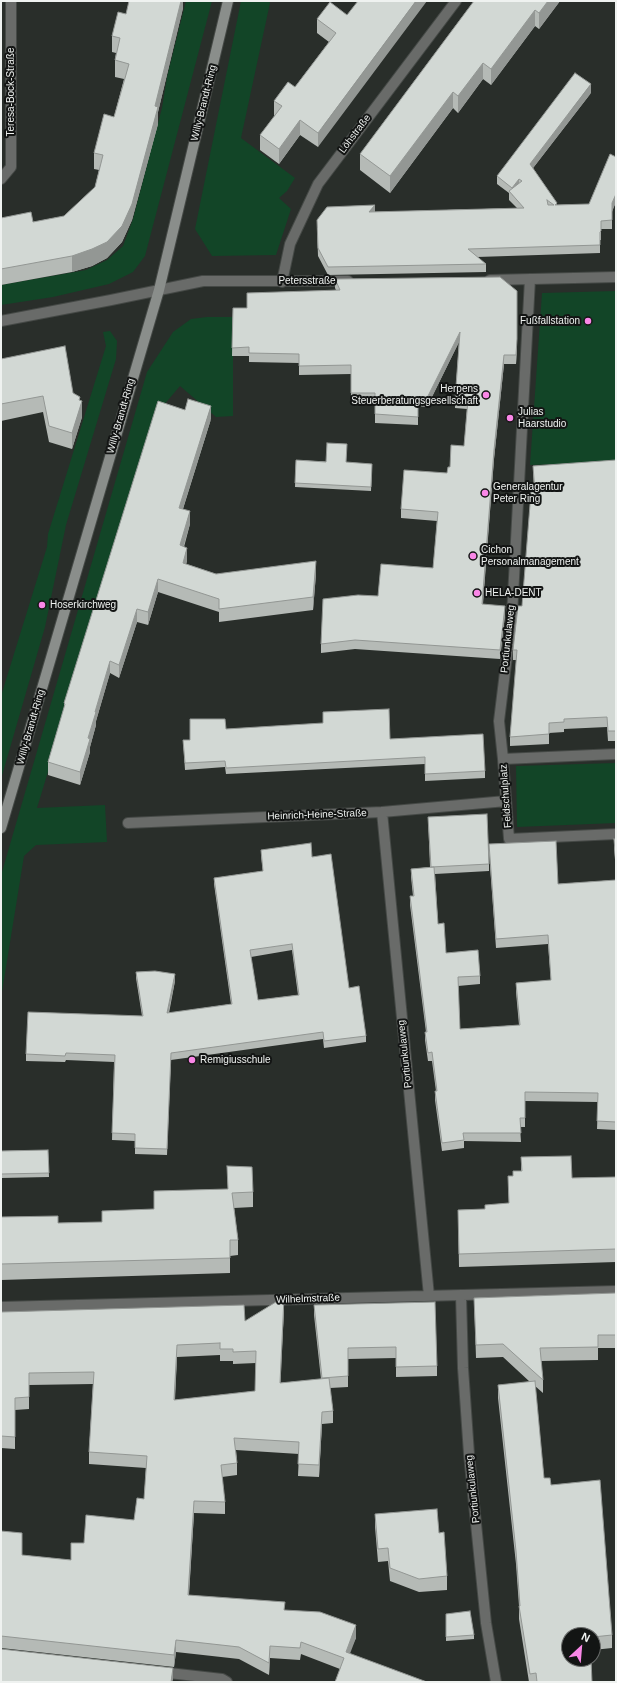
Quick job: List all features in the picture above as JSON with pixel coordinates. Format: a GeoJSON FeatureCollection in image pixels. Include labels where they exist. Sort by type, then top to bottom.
{"type":"FeatureCollection","features":[{"type":"Feature","properties":{"kind":"main road","name":"Willy-Brandt-Ring"},"geometry":{"type":"LineString","coordinates":[[1,828],[159,290],[228,1]]}},
{"type":"Feature","properties":{"kind":"street","name":"Teresa-Bock-Straße"},"geometry":{"type":"LineString","coordinates":[[1,179],[11,167],[11,1]]}},
{"type":"Feature","properties":{"kind":"street","name":"Löhstraße"},"geometry":{"type":"LineString","coordinates":[[282,282],[290,244],[318,184],[456,1]]}},
{"type":"Feature","properties":{"kind":"street"},"geometry":{"type":"LineString","coordinates":[[482,280],[616,277]]}},
{"type":"Feature","properties":{"kind":"street","name":"Portiunkulaweg"},"geometry":{"type":"LineString","coordinates":[[503,759],[499,721],[512,615],[530,279]]}},
{"type":"Feature","properties":{"kind":"street","name":"Petersstraße"},"geometry":{"type":"LineString","coordinates":[[1,321],[203,281],[354,281]]}},
{"type":"Feature","properties":{"kind":"street","name":"Feldschulplatz"},"geometry":{"type":"LineString","coordinates":[[616,754],[503,759],[509,839],[616,834]]}},
{"type":"Feature","properties":{"kind":"street","name":"Heinrich-Heine-Straße"},"geometry":{"type":"LineString","coordinates":[[128,823],[382,812],[506,801]]}},
{"type":"Feature","properties":{"kind":"street","name":"Portiunkulaweg"},"geometry":{"type":"LineString","coordinates":[[382,812],[429,1296]]}},
{"type":"Feature","properties":{"kind":"street","name":"Wilhelmstraße"},"geometry":{"type":"LineString","coordinates":[[1,1307],[616,1291]]}},
{"type":"Feature","properties":{"kind":"street","name":"Portiunkulaweg"},"geometry":{"type":"LineString","coordinates":[[461,1295],[463,1368],[469,1454],[486,1623],[496,1682]]}},
{"type":"Feature","properties":{"kind":"street"},"geometry":{"type":"LineString","coordinates":[[151,1671],[222,1679],[227,1682]]}},
{"type":"Feature","properties":{"kind":"green space"},"geometry":{"type":"Polygon","coordinates":[[[186,1],[212,1],[145,256],[133,272],[109,284],[53,297],[1,305],[1,285],[86,270],[107,260],[123,246],[133,219],[162,108],[167,77],[186,1]]]}},
{"type":"Feature","properties":{"kind":"green space"},"geometry":{"type":"Polygon","coordinates":[[[241,1],[269,1],[270,3],[241,138],[295,178],[287,191],[279,198],[291,209],[276,255],[212,256],[195,229],[241,1]]]}},
{"type":"Feature","properties":{"kind":"green space"},"geometry":{"type":"Polygon","coordinates":[[[616,291],[616,462],[530,465],[542,293],[616,291]]]}},
{"type":"Feature","properties":{"kind":"green space"},"geometry":{"type":"Polygon","coordinates":[[[207,317],[233,317],[233,416],[216,417],[180,386],[157,413],[37,808],[105,805],[107,842],[36,845],[24,856],[1,998],[2,872],[147,372],[173,332],[191,319],[207,317]]]}},
{"type":"Feature","properties":{"kind":"green space"},"geometry":{"type":"Polygon","coordinates":[[[110,331],[117,341],[116,359],[66,525],[45,627],[1,779],[1,696],[47,547],[48,534],[106,346],[103,332],[110,331]]]}},
{"type":"Feature","properties":{"kind":"green space"},"geometry":{"type":"Polygon","coordinates":[[[616,763],[616,823],[517,827],[516,766],[616,763]]]}},
{"type":"Feature","properties":{"kind":"building"},"geometry":{"type":"Polygon","coordinates":[[[129,1],[181,1],[155,106],[158,107],[132,204],[122,226],[107,242],[92,249],[72,256],[1,269],[1,218],[31,212],[33,222],[64,216],[95,187],[103,155],[94,153],[104,114],[114,117],[129,64],[115,60],[120,38],[112,36],[118,12],[126,14],[129,1]]]}},
{"type":"Feature","properties":{"kind":"building"},"geometry":{"type":"Polygon","coordinates":[[[358,1],[416,1],[318,133],[300,120],[279,149],[260,135],[282,106],[274,101],[288,82],[295,87],[336,33],[317,19],[330,2],[347,15],[358,1]]]}},
{"type":"Feature","properties":{"kind":"building"},"geometry":{"type":"Polygon","coordinates":[[[474,1],[548,1],[539,13],[535,10],[491,69],[483,63],[458,96],[453,92],[390,176],[360,154],[474,1]]]}},
{"type":"Feature","properties":{"kind":"building"},"geometry":{"type":"Polygon","coordinates":[[[575,73],[591,84],[530,164],[557,203],[555,205],[589,204],[610,154],[616,157],[616,194],[612,203],[612,220],[601,221],[600,245],[468,249],[486,264],[328,267],[318,248],[317,220],[327,207],[375,205],[369,212],[524,208],[509,191],[522,181],[519,179],[512,188],[497,176],[575,73]],[[547,200],[548,205],[554,205],[547,200]]]}},
{"type":"Feature","properties":{"kind":"building"},"geometry":{"type":"Polygon","coordinates":[[[500,277],[517,291],[517,339],[516,355],[504,355],[494,450],[482,604],[505,606],[500,650],[355,640],[321,644],[323,599],[358,595],[378,596],[381,564],[433,568],[438,512],[401,509],[404,470],[447,473],[448,467],[450,467],[451,445],[464,446],[468,400],[455,400],[460,332],[427,398],[418,398],[418,417],[375,414],[375,393],[351,393],[351,365],[299,366],[299,354],[249,353],[249,347],[232,348],[233,308],[247,308],[247,293],[340,290],[335,279],[500,277]]]}},
{"type":"Feature","properties":{"kind":"building"},"geometry":{"type":"Polygon","coordinates":[[[65,346],[73,393],[80,397],[79,400],[82,401],[72,433],[49,426],[43,396],[1,404],[1,359],[65,346]]]}},
{"type":"Feature","properties":{"kind":"building"},"geometry":{"type":"Polygon","coordinates":[[[188,399],[211,406],[179,508],[190,511],[180,545],[187,548],[183,563],[216,574],[316,561],[313,597],[219,609],[219,599],[158,579],[148,612],[137,609],[119,665],[110,661],[80,772],[48,762],[65,704],[64,703],[158,401],[185,410],[188,399]]]}},
{"type":"Feature","properties":{"kind":"building"},"geometry":{"type":"Polygon","coordinates":[[[327,443],[347,444],[346,462],[372,464],[371,487],[295,483],[296,460],[326,462],[327,443]]]}},
{"type":"Feature","properties":{"kind":"building"},"geometry":{"type":"Polygon","coordinates":[[[616,460],[616,731],[608,731],[607,717],[564,719],[564,722],[549,723],[549,734],[510,737],[517,650],[513,650],[518,606],[522,606],[531,492],[535,492],[533,466],[616,460]]]}},
{"type":"Feature","properties":{"kind":"building"},"geometry":{"type":"Polygon","coordinates":[[[389,709],[390,739],[483,734],[485,771],[425,774],[425,757],[226,768],[225,761],[185,763],[183,740],[190,740],[190,719],[225,719],[226,729],[323,723],[323,712],[389,709]]]}},
{"type":"Feature","properties":{"kind":"building"},"geometry":{"type":"Polygon","coordinates":[[[487,814],[489,864],[431,867],[428,817],[487,814]]]}},
{"type":"Feature","properties":{"kind":"building"},"geometry":{"type":"Polygon","coordinates":[[[614,839],[616,839],[616,863],[614,839]]]}},
{"type":"Feature","properties":{"kind":"building"},"geometry":{"type":"Polygon","coordinates":[[[556,841],[558,884],[616,880],[616,1122],[597,1121],[598,1093],[525,1092],[525,1118],[520,1118],[521,1133],[463,1133],[464,1140],[442,1143],[435,1091],[437,1091],[432,1052],[428,1053],[425,1032],[427,1032],[410,896],[414,896],[411,869],[434,867],[438,924],[444,923],[446,953],[478,950],[480,976],[458,977],[460,1029],[520,1025],[516,983],[551,980],[548,935],[496,939],[489,844],[556,841]]]}},
{"type":"Feature","properties":{"kind":"building"},"geometry":{"type":"Polygon","coordinates":[[[311,843],[312,857],[331,854],[349,988],[359,986],[366,1036],[324,1041],[323,1032],[171,1053],[167,1149],[135,1148],[135,1134],[112,1133],[115,1055],[66,1053],[65,1056],[26,1054],[28,1012],[143,1016],[136,972],[155,971],[175,974],[167,1013],[232,1004],[214,878],[263,871],[261,850],[311,843]],[[292,944],[250,950],[258,1000],[299,995],[292,944]]]}},
{"type":"Feature","properties":{"kind":"building"},"geometry":{"type":"Polygon","coordinates":[[[48,1150],[49,1173],[1,1174],[1,1151],[48,1150]]]}},
{"type":"Feature","properties":{"kind":"building"},"geometry":{"type":"Polygon","coordinates":[[[571,1156],[572,1178],[616,1177],[616,1249],[459,1254],[458,1210],[485,1209],[485,1205],[509,1203],[508,1176],[513,1176],[513,1171],[522,1171],[521,1157],[571,1156]]]}},
{"type":"Feature","properties":{"kind":"building"},"geometry":{"type":"Polygon","coordinates":[[[227,1166],[252,1167],[253,1192],[232,1193],[238,1240],[230,1240],[230,1258],[1,1264],[1,1217],[58,1216],[58,1223],[102,1222],[102,1211],[154,1209],[154,1191],[228,1189],[227,1166]]]}},
{"type":"Feature","properties":{"kind":"building"},"geometry":{"type":"Polygon","coordinates":[[[616,1293],[616,1335],[598,1335],[598,1347],[540,1348],[543,1380],[503,1344],[476,1345],[474,1298],[616,1293]]]}},
{"type":"Feature","properties":{"kind":"building"},"geometry":{"type":"Polygon","coordinates":[[[284,1297],[280,1383],[329,1378],[333,1411],[322,1412],[319,1465],[298,1464],[299,1442],[234,1438],[237,1463],[221,1465],[225,1502],[194,1501],[188,1595],[285,1602],[284,1610],[320,1612],[356,1625],[346,1652],[427,1682],[335,1682],[344,1658],[301,1642],[300,1648],[270,1646],[269,1663],[239,1647],[176,1640],[174,1655],[1,1636],[1,1531],[22,1533],[22,1555],[71,1560],[71,1543],[84,1543],[86,1515],[134,1520],[137,1498],[144,1499],[147,1456],[89,1452],[94,1372],[29,1373],[29,1397],[15,1398],[15,1437],[1,1436],[1,1312],[244,1305],[245,1321],[284,1297]],[[220,1343],[177,1345],[174,1400],[255,1391],[256,1351],[233,1352],[233,1349],[220,1349],[220,1343]]]}},
{"type":"Feature","properties":{"kind":"building"},"geometry":{"type":"Polygon","coordinates":[[[435,1302],[437,1366],[396,1367],[396,1347],[348,1348],[348,1376],[322,1378],[314,1305],[435,1302]]]}},
{"type":"Feature","properties":{"kind":"building"},"geometry":{"type":"Polygon","coordinates":[[[535,1381],[544,1478],[550,1478],[551,1485],[600,1480],[612,1635],[601,1636],[601,1627],[561,1627],[561,1667],[591,1667],[592,1682],[537,1682],[536,1673],[530,1674],[519,1606],[516,1551],[498,1385],[535,1381]]]}},
{"type":"Feature","properties":{"kind":"building"},"geometry":{"type":"Polygon","coordinates":[[[437,1509],[439,1533],[444,1532],[447,1576],[419,1579],[390,1568],[388,1548],[378,1549],[375,1514],[437,1509]]]}},
{"type":"Feature","properties":{"kind":"building"},"geometry":{"type":"Polygon","coordinates":[[[470,1611],[474,1635],[446,1637],[446,1614],[470,1611]]]}},
{"type":"Feature","properties":{"kind":"building"},"geometry":{"type":"Polygon","coordinates":[[[1,1649],[173,1668],[171,1682],[1,1682],[1,1649]]]}},
{"type":"Feature","properties":{"kind":"place","name":"Fußfallstation"},"geometry":{"type":"Point","coordinates":[588,321]}},
{"type":"Feature","properties":{"kind":"place","name":"Herpens Steuerberatungsgesellschaft"},"geometry":{"type":"Point","coordinates":[486,395]}},
{"type":"Feature","properties":{"kind":"place","name":"Julias Haarstudio"},"geometry":{"type":"Point","coordinates":[510,418]}},
{"type":"Feature","properties":{"kind":"place","name":"Generalagentur Peter Ring"},"geometry":{"type":"Point","coordinates":[485,493]}},
{"type":"Feature","properties":{"kind":"place","name":"Cichon Personalmanagement"},"geometry":{"type":"Point","coordinates":[473,556]}},
{"type":"Feature","properties":{"kind":"place","name":"HELA-DENT"},"geometry":{"type":"Point","coordinates":[477,593]}},
{"type":"Feature","properties":{"kind":"place","name":"Hoserkirchweg"},"geometry":{"type":"Point","coordinates":[42,605]}},
{"type":"Feature","properties":{"kind":"place","name":"Remigiusschule"},"geometry":{"type":"Point","coordinates":[192,1060]}}]}
